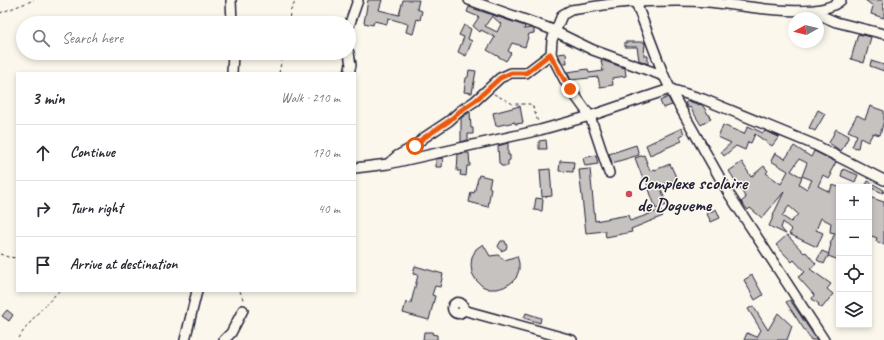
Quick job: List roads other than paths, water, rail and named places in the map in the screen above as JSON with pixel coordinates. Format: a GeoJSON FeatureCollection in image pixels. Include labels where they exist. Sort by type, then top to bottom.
{"type":"FeatureCollection","features":[{"type":"Feature","properties":{"kind":"street"},"geometry":{"type":"LineString","coordinates":[[231,0],[232,16]]}},
{"type":"Feature","properties":{"kind":"street"},"geometry":{"type":"LineString","coordinates":[[352,16],[358,0]]}},
{"type":"Feature","properties":{"kind":"street"},"geometry":{"type":"LineString","coordinates":[[469,0],[555,31],[593,50],[664,76]]}},
{"type":"Feature","properties":{"kind":"street"},"geometry":{"type":"LineString","coordinates":[[609,173],[590,116],[566,83],[550,54],[550,47],[555,31],[562,15],[566,12],[635,1],[706,2],[773,10],[810,11],[835,5],[841,0]]}},
{"type":"Feature","properties":{"kind":"street"},"geometry":{"type":"LineString","coordinates":[[635,1],[670,89],[729,194],[824,340]]}},
{"type":"Feature","properties":{"kind":"street"},"geometry":{"type":"LineString","coordinates":[[810,11],[836,22],[884,34]]}},
{"type":"Feature","properties":{"kind":"street"},"geometry":{"type":"LineString","coordinates":[[388,164],[397,156],[415,146],[422,139],[449,121],[460,111],[475,101],[500,78],[506,74],[522,74],[531,71],[550,54]]}},
{"type":"Feature","properties":{"kind":"street"},"geometry":{"type":"LineString","coordinates":[[232,72],[233,60]]}},
{"type":"Feature","properties":{"kind":"street"},"geometry":{"type":"LineString","coordinates":[[349,72],[351,65],[350,60]]}},
{"type":"Feature","properties":{"kind":"street"},"geometry":{"type":"LineString","coordinates":[[356,168],[388,164],[540,130],[590,116],[670,89],[703,99],[815,145],[884,180]]}},
{"type":"Feature","properties":{"kind":"street"},"geometry":{"type":"LineString","coordinates":[[185,340],[197,292]]}},
{"type":"Feature","properties":{"kind":"street"},"geometry":{"type":"LineString","coordinates":[[224,340],[231,333],[242,310]]}},
{"type":"Feature","properties":{"kind":"street"},"geometry":{"type":"LineString","coordinates":[[463,310],[572,340]]}},
{"type":"Feature","properties":{"kind":"place","name":"Complexe scolaire de Dogueme"},"geometry":{"type":"Point","coordinates":[629,194]}}]}
